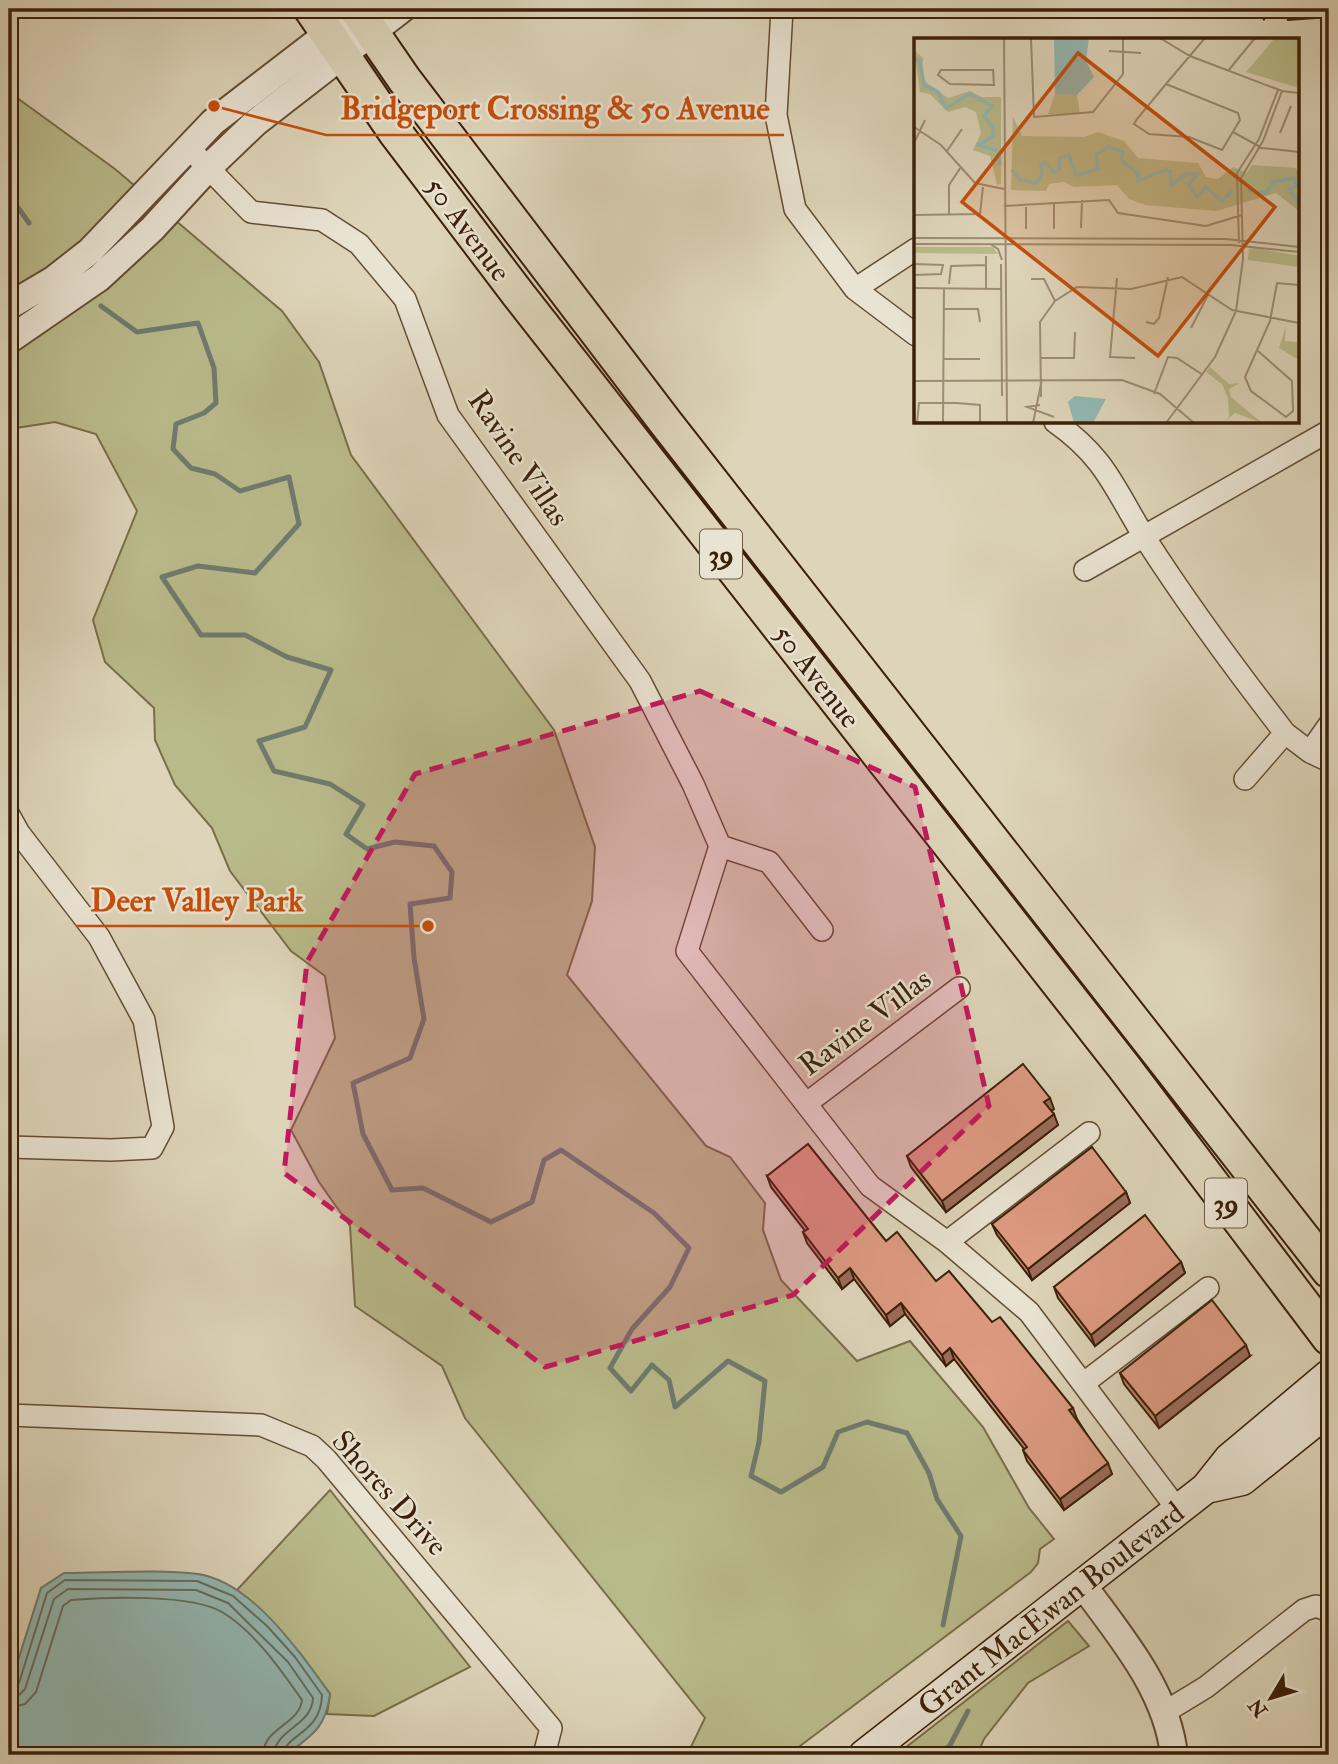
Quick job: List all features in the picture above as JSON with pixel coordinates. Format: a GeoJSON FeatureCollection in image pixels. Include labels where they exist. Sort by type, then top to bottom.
{"type":"FeatureCollection","features":[{"type":"Feature","properties":{"kind":"main road","name":"50 Avenue"},"geometry":{"type":"LineString","coordinates":[[361,15],[666,423],[1329,1271]]}},
{"type":"Feature","properties":{"kind":"main road","name":"50 Avenue"},"geometry":{"type":"LineString","coordinates":[[326,33],[518,294],[1124,1067],[1329,1338]]}},
{"type":"Feature","properties":{"kind":"main road"},"geometry":{"type":"LineString","coordinates":[[1297,1229],[1329,1255]]}},
{"type":"Feature","properties":{"kind":"main road","name":"Grant MacEwan Boulevard"},"geometry":{"type":"LineString","coordinates":[[864,1755],[1206,1488],[1229,1459],[1329,1375]]}},
{"type":"Feature","properties":{"kind":"main road","name":"Grant MacEwan Boulevard"},"geometry":{"type":"LineString","coordinates":[[1206,1488],[1242,1480],[1329,1410]]}},
{"type":"Feature","properties":{"kind":"street"},"geometry":{"type":"LineString","coordinates":[[9,306],[52,280],[90,251],[118,225],[187,146],[213,122],[326,33],[361,15],[402,9]]}},
{"type":"Feature","properties":{"kind":"street"},"geometry":{"type":"LineString","coordinates":[[782,9],[776,114],[795,209],[855,289],[914,333]]}},
{"type":"Feature","properties":{"kind":"street"},"geometry":{"type":"LineString","coordinates":[[9,340],[55,311],[127,255],[208,168],[255,123],[326,33]]}},
{"type":"Feature","properties":{"kind":"street","name":"Ravine Villas"},"geometry":{"type":"LineString","coordinates":[[187,146],[251,212],[322,220],[359,244],[405,299],[448,415],[639,681],[692,784],[720,846],[687,951],[870,1186],[947,1242],[1029,1312],[1178,1510]]}},
{"type":"Feature","properties":{"kind":"street"},"geometry":{"type":"LineString","coordinates":[[855,289],[914,249]]}},
{"type":"Feature","properties":{"kind":"street"},"geometry":{"type":"LineString","coordinates":[[1058,424],[1084,444],[1101,462],[1145,537],[1284,733],[1310,752],[1329,761]]}},
{"type":"Feature","properties":{"kind":"street"},"geometry":{"type":"LineString","coordinates":[[1085,570],[1329,431]]}},
{"type":"Feature","properties":{"kind":"street"},"geometry":{"type":"LineString","coordinates":[[1310,752],[1329,725]]}},
{"type":"Feature","properties":{"kind":"street"},"geometry":{"type":"LineString","coordinates":[[1245,779],[1284,733]]}},
{"type":"Feature","properties":{"kind":"street"},"geometry":{"type":"LineString","coordinates":[[9,815],[19,833],[99,937],[144,1020],[163,1128],[152,1148],[111,1150],[9,1147]]}},
{"type":"Feature","properties":{"kind":"street"},"geometry":{"type":"LineString","coordinates":[[720,846],[769,862],[822,930]]}},
{"type":"Feature","properties":{"kind":"street","name":"Ravine Villas"},"geometry":{"type":"LineString","coordinates":[[807,1103],[960,988]]}},
{"type":"Feature","properties":{"kind":"street"},"geometry":{"type":"LineString","coordinates":[[947,1242],[1089,1133]]}},
{"type":"Feature","properties":{"kind":"street"},"geometry":{"type":"LineString","coordinates":[[1084,1383],[1208,1288]]}},
{"type":"Feature","properties":{"kind":"street","name":"Shores Drive"},"geometry":{"type":"LineString","coordinates":[[9,1415],[261,1425],[312,1447],[326,1459],[551,1728],[544,1755]]}},
{"type":"Feature","properties":{"kind":"street"},"geometry":{"type":"LineString","coordinates":[[1082,1584],[1132,1653],[1165,1712],[1174,1755]]}},
{"type":"Feature","properties":{"kind":"street"},"geometry":{"type":"LineString","coordinates":[[1165,1712],[1206,1687],[1304,1610],[1316,1606],[1329,1611]]}},
{"type":"Feature","properties":{"kind":"highlighted area"},"geometry":{"type":"Polygon","coordinates":[[[700,691],[915,787],[989,1106],[793,1295],[545,1367],[284,1173],[307,962],[415,774],[700,691]]]}},
{"type":"Feature","properties":{"kind":"green space"},"geometry":{"type":"Polygon","coordinates":[[[9,92],[115,169],[282,311],[319,362],[351,455],[554,730],[595,847],[592,901],[567,975],[706,1146],[730,1157],[765,1203],[763,1230],[781,1280],[857,1361],[910,1341],[983,1427],[1029,1508],[1054,1539],[1040,1549],[1038,1563],[1031,1572],[788,1755],[687,1755],[705,1718],[465,1418],[442,1366],[355,1306],[350,1226],[319,1182],[291,1130],[335,1038],[325,976],[291,951],[230,871],[212,828],[175,785],[155,740],[154,708],[105,662],[93,620],[137,511],[96,434],[55,422],[9,429],[9,92]]]}},
{"type":"Feature","properties":{"kind":"green space"},"geometry":{"type":"Polygon","coordinates":[[[330,1490],[470,1667],[374,1716],[327,1714],[330,1694],[300,1653],[237,1590],[330,1490]]]}},
{"type":"Feature","properties":{"kind":"green space"},"geometry":{"type":"Polygon","coordinates":[[[1068,1621],[1089,1646],[1028,1683],[984,1739],[977,1755],[896,1755],[1068,1621]]]}},
{"type":"Feature","properties":{"kind":"water"},"geometry":{"type":"Polygon","coordinates":[[[149,1571],[198,1574],[237,1590],[273,1621],[330,1694],[321,1723],[310,1736],[286,1755],[9,1755],[9,1689],[41,1588],[64,1573],[149,1571]]]}},
{"type":"Feature","properties":{"kind":"building"},"geometry":{"type":"Polygon","coordinates":[[[1023,1064],[1050,1098],[1044,1102],[1054,1114],[942,1201],[907,1156],[1023,1064]]]}},
{"type":"Feature","properties":{"kind":"building"},"geometry":{"type":"Polygon","coordinates":[[[808,1144],[886,1241],[897,1232],[936,1281],[949,1271],[992,1322],[1000,1317],[1073,1408],[1069,1410],[1108,1463],[1060,1499],[1023,1450],[1027,1447],[950,1348],[942,1355],[901,1303],[886,1315],[850,1268],[838,1278],[803,1232],[808,1229],[767,1176],[808,1144]]]}},
{"type":"Feature","properties":{"kind":"building"},"geometry":{"type":"Polygon","coordinates":[[[1092,1147],[1126,1192],[1028,1269],[992,1224],[1092,1147]]]}},
{"type":"Feature","properties":{"kind":"building"},"geometry":{"type":"Polygon","coordinates":[[[1145,1215],[1181,1262],[1091,1335],[1054,1287],[1145,1215]]]}},
{"type":"Feature","properties":{"kind":"building"},"geometry":{"type":"Polygon","coordinates":[[[1212,1300],[1246,1345],[1155,1416],[1120,1373],[1212,1300]]]}},
{"type":"Feature","properties":{"kind":"waterway"},"geometry":{"type":"LineString","coordinates":[[9,195],[29,223]]}},
{"type":"Feature","properties":{"kind":"waterway"},"geometry":{"type":"LineString","coordinates":[[101,306],[137,332],[198,323],[214,368],[216,403],[204,413],[176,424],[173,449],[191,468],[215,474],[240,491],[289,477],[299,524],[255,573],[198,566],[162,577],[201,635],[245,635],[287,657],[331,670],[305,727],[259,741],[274,771],[330,784],[363,805],[346,834],[367,849],[395,842],[434,846],[452,872],[450,898],[410,904],[414,958],[424,1019],[410,1058],[353,1083],[363,1134],[392,1190],[423,1188],[491,1222],[532,1202],[544,1160],[561,1150],[654,1213],[689,1248],[670,1287],[632,1329],[610,1368],[631,1391],[652,1365],[669,1380],[675,1407],[728,1361],[765,1381],[759,1442],[751,1476],[781,1492],[823,1467],[838,1432],[867,1422],[907,1433],[929,1473],[937,1499],[961,1536],[943,1625]]}},
{"type":"Feature","properties":{"kind":"waterway"},"geometry":{"type":"LineString","coordinates":[[926,1755],[949,1747],[968,1711]]}},
{"type":"Feature","properties":{"kind":"place","name":"Bridgeport Crossing & 50 Avenue"},"geometry":{"type":"Point","coordinates":[214,106]}},
{"type":"Feature","properties":{"kind":"place","name":"Deer Valley Park"},"geometry":{"type":"Point","coordinates":[428,926]}}]}
